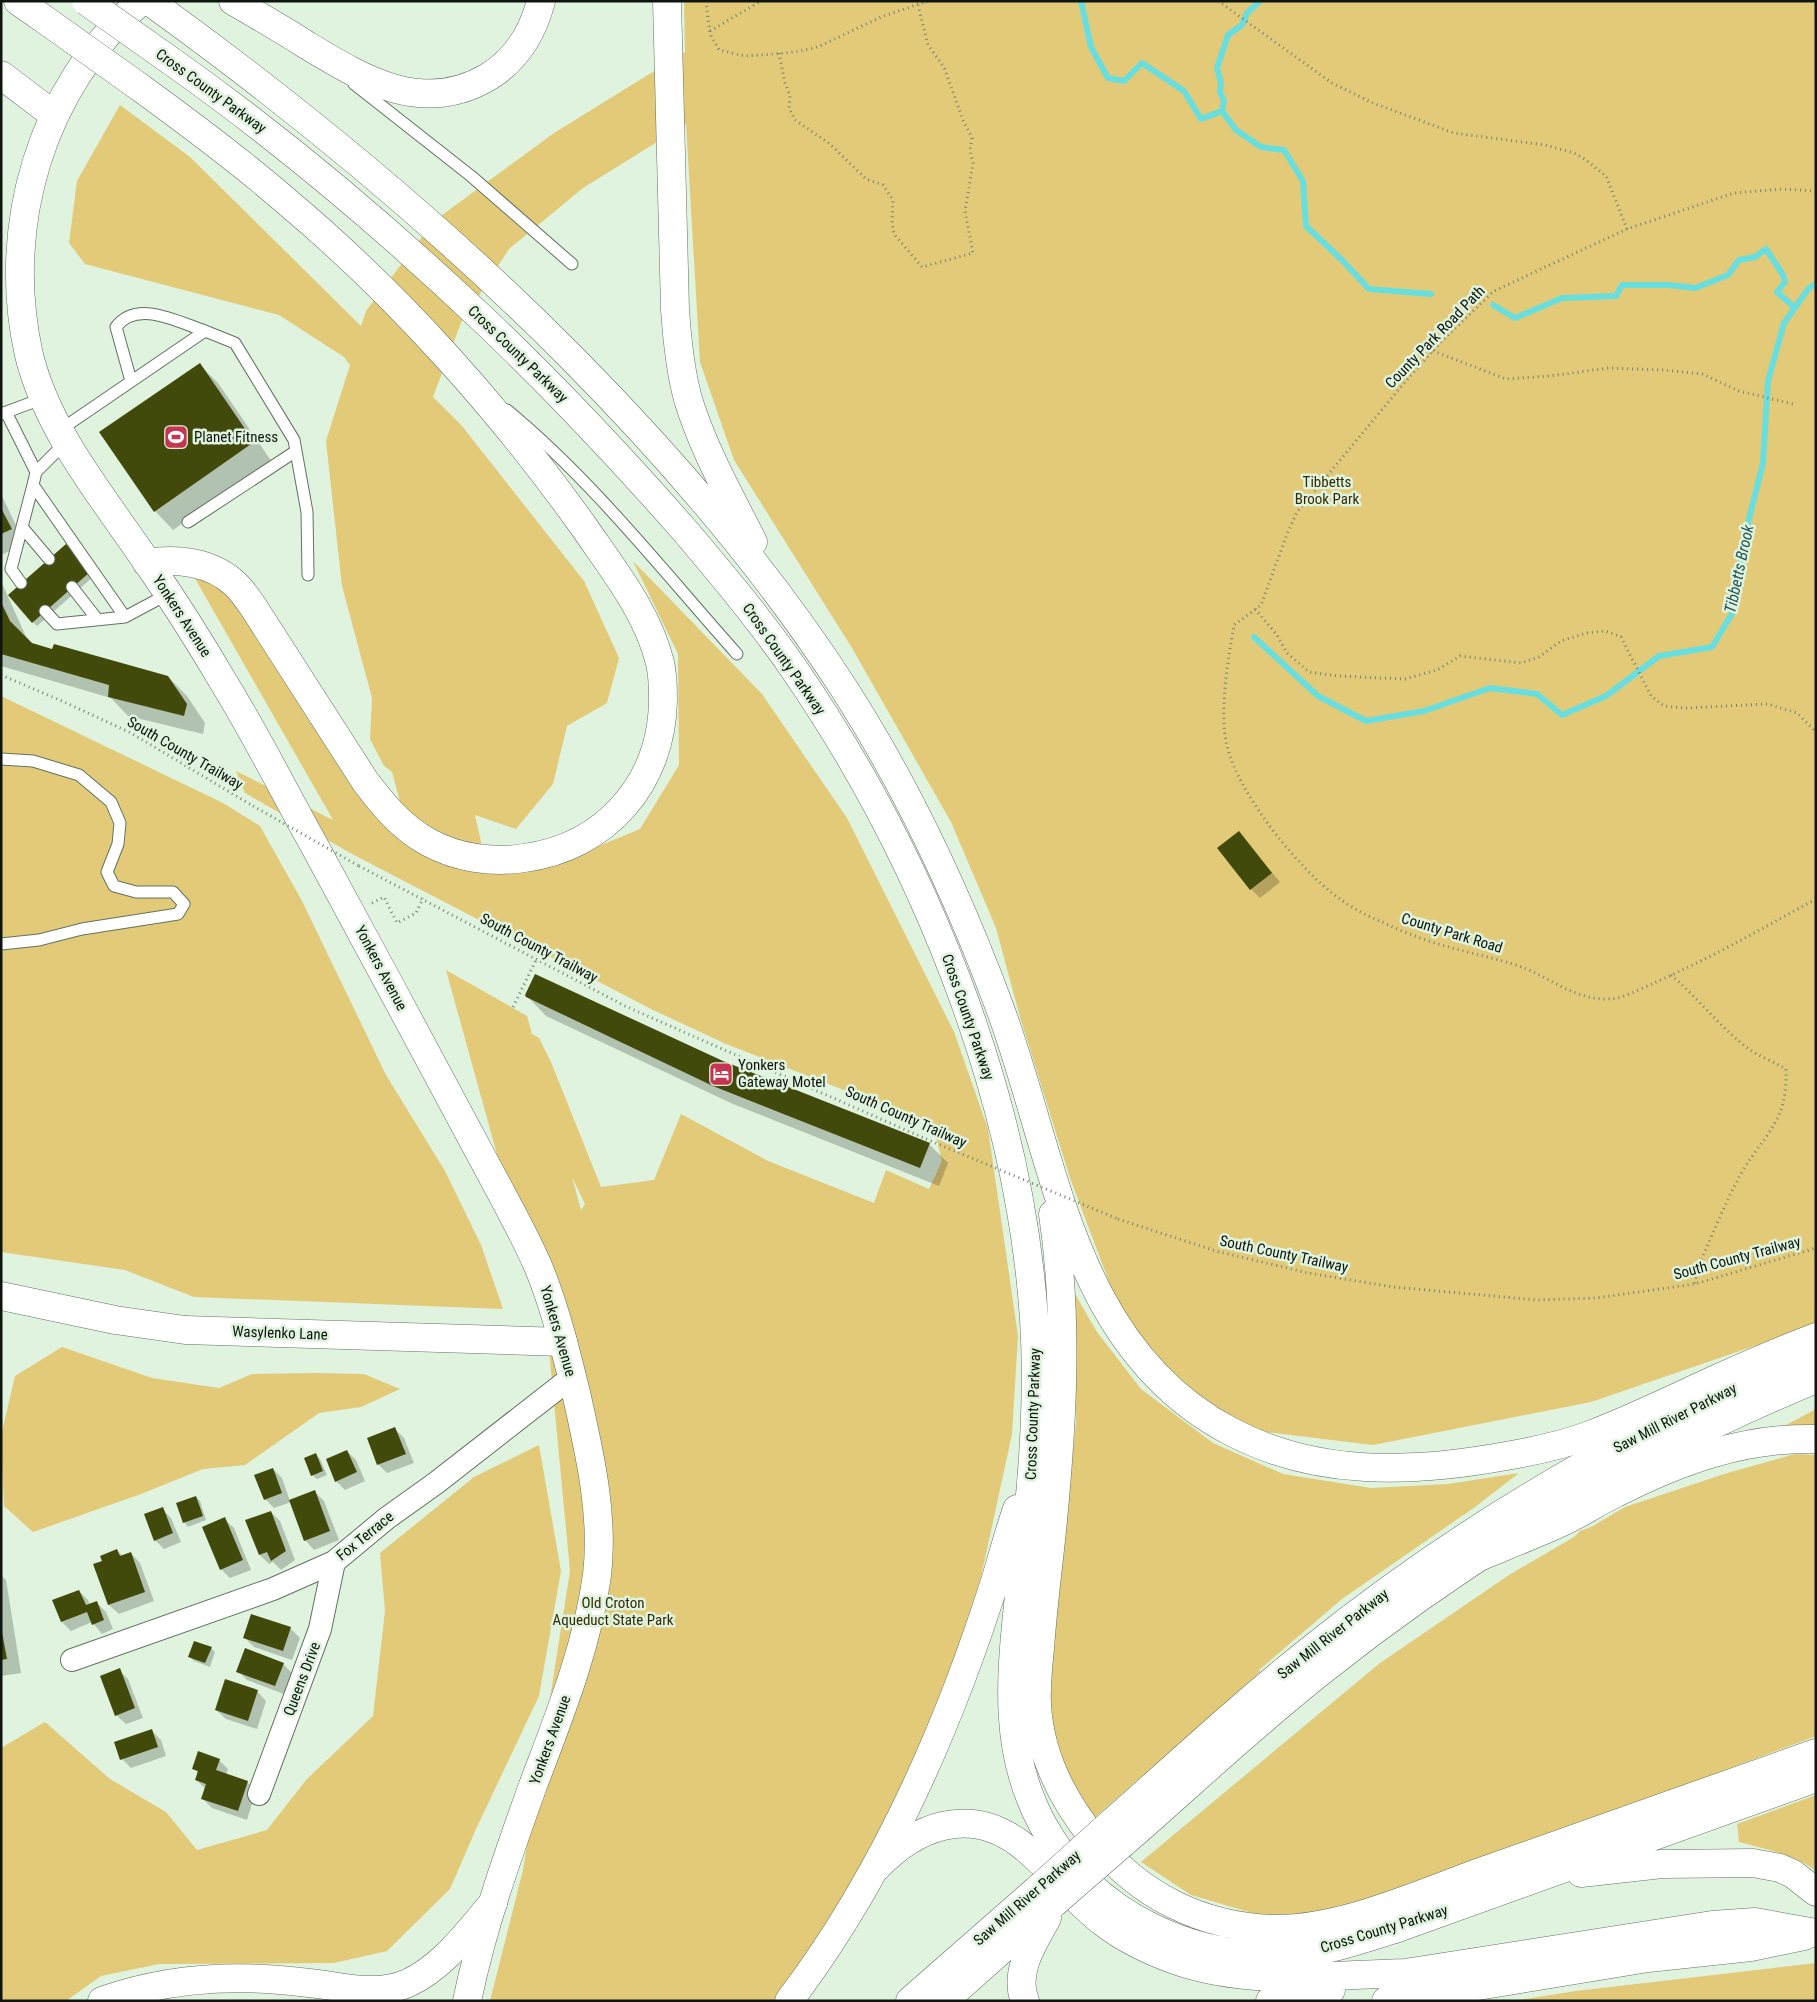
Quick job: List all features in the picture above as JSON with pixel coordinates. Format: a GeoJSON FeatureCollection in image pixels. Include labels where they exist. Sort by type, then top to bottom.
{"type":"FeatureCollection","features":[{"type":"Feature","properties":{"kind":"main road"},"geometry":{"type":"LineString","coordinates":[[18,1],[138,86],[288,202],[367,276],[454,365],[534,461],[601,552],[627,591],[642,619],[653,641],[658,657],[663,689],[663,714],[660,735],[654,755],[634,793],[610,821],[568,847],[534,857],[515,859],[497,860],[464,856],[430,843],[395,818],[380,801],[365,782],[254,608],[234,583],[221,574],[189,562],[174,560],[148,562]]}},
{"type":"Feature","properties":{"kind":"main road","name":"Cross County Parkway"},"geometry":{"type":"LineString","coordinates":[[86,1],[257,124],[352,201],[442,280],[536,370],[620,458],[722,575],[786,658],[835,733],[879,810],[930,916],[971,1020],[994,1094],[1018,1197],[1027,1258],[1035,1353],[1034,1456],[1013,1653],[1011,1690],[1012,1729],[1019,1766],[1037,1814],[1065,1859],[1093,1888],[1125,1912],[1178,1939],[1235,1952],[1275,1955],[1311,1952],[1355,1942],[1530,1880]]}},
{"type":"Feature","properties":{"kind":"main road","name":"Yonkers Avenue"},"geometry":{"type":"LineString","coordinates":[[141,1],[121,20],[75,76],[43,137],[30,178],[23,215],[19,263],[21,312],[30,357],[44,398],[63,436],[86,473],[148,562],[232,695],[505,1200],[542,1275],[572,1377],[584,1427],[597,1502],[599,1539],[597,1574],[590,1610],[570,1683],[519,1823],[493,1903],[468,2001]]}},
{"type":"Feature","properties":{"kind":"main road","name":"Cross County Parkway"},"geometry":{"type":"LineString","coordinates":[[149,1],[280,98],[382,182],[467,256],[609,395],[728,528],[779,595],[843,687],[887,761],[934,852],[999,1006],[1034,1114]]}},
{"type":"Feature","properties":{"kind":"main road"},"geometry":{"type":"LineString","coordinates":[[234,1],[356,74],[389,87],[413,93],[447,93],[465,88],[498,70],[511,59],[532,28],[541,1]]}},
{"type":"Feature","properties":{"kind":"main road"},"geometry":{"type":"LineString","coordinates":[[667,1],[675,309],[683,379],[698,428],[779,595]]}},
{"type":"Feature","properties":{"kind":"main road"},"geometry":{"type":"LineString","coordinates":[[1,75],[54,115]]}},
{"type":"Feature","properties":{"kind":"main road"},"geometry":{"type":"LineString","coordinates":[[1034,1114],[1060,1202],[1082,1262],[1109,1314],[1124,1337],[1160,1381],[1203,1416],[1228,1431],[1280,1452],[1334,1465],[1386,1468],[1469,1463],[1534,1450],[1578,1439],[1617,1424],[1739,1368],[1816,1336]]}},
{"type":"Feature","properties":{"kind":"main road"},"geometry":{"type":"LineString","coordinates":[[1034,1114],[1053,1216],[1064,1336],[1060,1441],[1038,1666],[1038,1720],[1047,1758],[1064,1798],[1103,1850],[1130,1877],[1173,1905],[1204,1918],[1222,1923],[1276,1929],[1324,1924],[1402,1900],[1816,1753]]}},
{"type":"Feature","properties":{"kind":"main road","name":"Wasylenko Lane"},"geometry":{"type":"LineString","coordinates":[[1,1296],[115,1320],[185,1330],[562,1342]]}},
{"type":"Feature","properties":{"kind":"main road","name":"Saw Mill River Parkway"},"geometry":{"type":"LineString","coordinates":[[1116,1834],[1224,1722],[1299,1659],[1434,1558],[1530,1496],[1606,1453],[1705,1402],[1816,1352]]}},
{"type":"Feature","properties":{"kind":"main road","name":"Saw Mill River Parkway"},"geometry":{"type":"LineString","coordinates":[[910,2001],[1047,1895],[1116,1834],[1322,1670],[1416,1599],[1547,1514],[1616,1474],[1719,1422],[1816,1380]]}},
{"type":"Feature","properties":{"kind":"main road"},"geometry":{"type":"LineString","coordinates":[[1481,1556],[1563,1522],[1615,1493],[1688,1460],[1758,1442],[1816,1439]]}},
{"type":"Feature","properties":{"kind":"main road"},"geometry":{"type":"LineString","coordinates":[[789,2001],[821,1956],[876,1868],[924,1768],[955,1693],[994,1585],[1034,1456]]}},
{"type":"Feature","properties":{"kind":"main road"},"geometry":{"type":"LineString","coordinates":[[1530,1880],[1816,1778]]}},
{"type":"Feature","properties":{"kind":"main road"},"geometry":{"type":"LineString","coordinates":[[876,1868],[903,1843],[930,1829],[955,1823],[976,1824],[992,1829],[1018,1842],[1105,1924],[1140,1945],[1178,1961],[1204,1968],[1266,1976],[1313,1977],[1405,1974]]}},
{"type":"Feature","properties":{"kind":"main road"},"geometry":{"type":"LineString","coordinates":[[1530,1880],[1662,1864],[1753,1863],[1780,1868],[1793,1874],[1816,1892]]}},
{"type":"Feature","properties":{"kind":"main road"},"geometry":{"type":"LineString","coordinates":[[1025,2001],[1021,1983],[1023,1966],[1047,1895]]}},
{"type":"Feature","properties":{"kind":"main road","name":"Saw Mill River Parkway"},"geometry":{"type":"LineString","coordinates":[[944,2001],[1047,1895]]}},
{"type":"Feature","properties":{"kind":"main road"},"geometry":{"type":"LineString","coordinates":[[102,2001],[145,1988],[206,1979],[265,1979],[344,1988],[384,1990],[401,1986],[417,1978],[441,1961],[493,1903]]}},
{"type":"Feature","properties":{"kind":"main road"},"geometry":{"type":"LineString","coordinates":[[1270,2001],[1405,1974],[1712,1925],[1755,1922],[1816,1934]]}},
{"type":"Feature","properties":{"kind":"main road"},"geometry":{"type":"LineString","coordinates":[[1386,2001],[1648,1958],[1751,1947],[1816,1934]]}},
{"type":"Feature","properties":{"kind":"main road"},"geometry":{"type":"LineString","coordinates":[[344,1988],[416,2001]]}},
{"type":"Feature","properties":{"kind":"main road"},"geometry":{"type":"LineString","coordinates":[[1439,1992],[1477,2001]]}},
{"type":"Feature","properties":{"kind":"street","name":"Fox Terrace"},"geometry":{"type":"LineString","coordinates":[[72,1660],[273,1590],[334,1562],[387,1518],[436,1483],[572,1377]]}},
{"type":"Feature","properties":{"kind":"street","name":"Queens Drive"},"geometry":{"type":"LineString","coordinates":[[259,1794],[320,1629],[334,1562]]}},
{"type":"Feature","properties":{"kind":"lane"},"geometry":{"type":"LineString","coordinates":[[324,55],[355,85],[471,176],[572,264]]}},
{"type":"Feature","properties":{"kind":"lane"},"geometry":{"type":"LineString","coordinates":[[132,381],[116,327],[121,320],[133,314],[148,312],[236,343],[294,440],[307,512],[308,575]]}},
{"type":"Feature","properties":{"kind":"lane"},"geometry":{"type":"LineString","coordinates":[[21,583],[11,569],[36,472],[63,436],[132,381],[205,331]]}},
{"type":"Feature","properties":{"kind":"lane"},"geometry":{"type":"LineString","coordinates":[[454,365],[544,440],[737,654]]}},
{"type":"Feature","properties":{"kind":"lane"},"geometry":{"type":"LineString","coordinates":[[36,472],[4,413],[44,398]]}},
{"type":"Feature","properties":{"kind":"lane"},"geometry":{"type":"LineString","coordinates":[[188,522],[296,451]]}},
{"type":"Feature","properties":{"kind":"lane"},"geometry":{"type":"LineString","coordinates":[[33,485],[125,617]]}},
{"type":"Feature","properties":{"kind":"lane"},"geometry":{"type":"LineString","coordinates":[[22,527],[49,559]]}},
{"type":"Feature","properties":{"kind":"lane"},"geometry":{"type":"LineString","coordinates":[[72,588],[97,619]]}},
{"type":"Feature","properties":{"kind":"lane"},"geometry":{"type":"LineString","coordinates":[[45,611],[57,624],[125,617],[168,594]]}},
{"type":"Feature","properties":{"kind":"lane"},"geometry":{"type":"LineString","coordinates":[[1,759],[33,761],[79,775],[111,802],[120,823],[118,844],[107,872],[114,886],[136,892],[173,892],[184,904],[178,914],[82,929],[39,940],[1,944]]}},
{"type":"Feature","properties":{"kind":"path"},"geometry":{"type":"LineString","coordinates":[[706,1],[713,42],[719,50],[745,56],[779,53],[820,46],[881,18],[928,1]]}},
{"type":"Feature","properties":{"kind":"path"},"geometry":{"type":"LineString","coordinates":[[710,31],[761,1]]}},
{"type":"Feature","properties":{"kind":"path"},"geometry":{"type":"LineString","coordinates":[[1218,1],[1332,83],[1373,103],[1454,133],[1544,144],[1586,160],[1606,176],[1627,230]]}},
{"type":"Feature","properties":{"kind":"path"},"geometry":{"type":"LineString","coordinates":[[779,53],[785,83],[790,96],[789,108],[795,120],[830,144],[866,179],[883,185],[893,200],[892,223],[894,234],[922,267],[972,253],[965,211],[972,163],[970,150],[972,138],[963,120],[944,66],[928,45],[918,5]]}},
{"type":"Feature","properties":{"kind":"path","name":"County Park Road Path"},"geometry":{"type":"LineString","coordinates":[[1234,625],[1261,605],[1287,534],[1297,512],[1307,498],[1433,351],[1476,306],[1494,291],[1627,230],[1734,193],[1782,189],[1816,191]]}},
{"type":"Feature","properties":{"kind":"path"},"geometry":{"type":"LineString","coordinates":[[1433,351],[1506,379],[1549,376],[1609,368],[1663,370],[1702,374],[1739,391],[1793,404]]}},
{"type":"Feature","properties":{"kind":"path"},"geometry":{"type":"LineString","coordinates":[[1256,609],[1277,635],[1287,653],[1309,672],[1338,676],[1405,679],[1437,670],[1460,656],[1521,663],[1539,656],[1562,640],[1586,633],[1605,631],[1621,637],[1651,696],[1664,706],[1687,708],[1768,704],[1797,713],[1816,732]]}},
{"type":"Feature","properties":{"kind":"path","name":"County Park Road"},"geometry":{"type":"LineString","coordinates":[[1234,625],[1228,659],[1224,714],[1227,746],[1239,777],[1252,799],[1304,868],[1340,900],[1378,921],[1424,940],[1518,965],[1578,995],[1594,1000],[1618,998],[1671,975],[1816,899]]}},
{"type":"Feature","properties":{"kind":"path","name":"South County Trailway"},"geometry":{"type":"LineString","coordinates":[[1,676],[62,701],[131,733],[253,806],[359,866],[625,1006],[926,1139],[1118,1219],[1216,1251],[1308,1273],[1393,1287],[1537,1300],[1596,1298],[1695,1284],[1816,1248]]}},
{"type":"Feature","properties":{"kind":"path"},"geometry":{"type":"LineString","coordinates":[[384,897],[397,923],[416,913],[423,898]]}},
{"type":"Feature","properties":{"kind":"path"},"geometry":{"type":"LineString","coordinates":[[513,1007],[536,960]]}},
{"type":"Feature","properties":{"kind":"path"},"geometry":{"type":"LineString","coordinates":[[1671,975],[1692,993],[1746,1047],[1786,1069],[1787,1088],[1783,1106],[1774,1128],[1742,1172],[1696,1269],[1695,1284]]}},
{"type":"Feature","properties":{"kind":"green space","name":"Tibbetts Brook Park"},"geometry":{"type":"Polygon","coordinates":[[[684,1],[1816,1],[1816,1325],[1591,1402],[1373,1445],[1234,1428],[1150,1355],[1118,1306],[1070,1178],[1020,1017],[996,928],[951,822],[852,648],[734,460],[700,362],[686,124],[583,188],[509,249],[461,323],[433,397],[462,426],[584,581],[619,658],[607,703],[567,726],[553,784],[516,829],[475,815],[487,868],[546,868],[640,829],[679,765],[678,654],[633,561],[762,694],[847,818],[954,1032],[988,1129],[1018,1336],[1012,1434],[981,1577],[930,1734],[860,1873],[778,2001],[490,2001],[523,1870],[570,1571],[548,1339],[446,970],[527,1016],[532,1034],[539,1038],[551,1062],[601,1187],[654,1180],[681,1114],[768,1161],[874,1203],[886,1170],[929,1189],[942,1161],[933,1125],[726,1044],[653,1010],[352,854],[245,793],[236,771],[333,820],[193,575],[219,581],[409,835],[392,772],[384,766],[370,739],[372,698],[342,586],[326,441],[350,365],[344,357],[279,315],[85,264],[69,243],[77,181],[120,105],[190,157],[361,326],[366,311],[434,221],[554,133],[685,52],[684,1]],[[572,1177],[581,1210],[585,1204],[572,1177]]]}},
{"type":"Feature","properties":{"kind":"green space"},"geometry":{"type":"Polygon","coordinates":[[[1,696],[223,803],[260,826],[302,901],[386,1075],[445,1171],[481,1245],[503,1309],[194,1297],[125,1270],[1,1252],[1,696]]]}},
{"type":"Feature","properties":{"kind":"green space"},"geometry":{"type":"Polygon","coordinates":[[[1071,1287],[1097,1332],[1141,1389],[1213,1443],[1283,1474],[1371,1488],[1448,1484],[1519,1473],[1475,1507],[1342,1599],[1259,1670],[1260,1672],[1091,1821],[1072,1798],[1044,1698],[1076,1422],[1071,1287]]]}},
{"type":"Feature","properties":{"kind":"green space"},"geometry":{"type":"Polygon","coordinates":[[[62,1347],[152,1378],[219,1388],[252,1374],[314,1373],[364,1374],[400,1389],[361,1407],[319,1413],[245,1465],[203,1469],[141,1494],[33,1532],[4,1506],[1,1436],[15,1376],[62,1347]]]}},
{"type":"Feature","properties":{"kind":"green space"},"geometry":{"type":"Polygon","coordinates":[[[1816,1409],[1816,1427],[1782,1427],[1816,1409]]]}},
{"type":"Feature","properties":{"kind":"green space"},"geometry":{"type":"Polygon","coordinates":[[[539,1445],[561,1571],[539,1696],[476,1829],[450,1889],[387,1951],[334,1963],[159,1964],[101,1976],[66,2001],[1,2001],[1,1748],[45,1722],[110,1779],[166,1812],[197,1850],[267,1830],[306,1780],[373,1716],[385,1611],[380,1553],[474,1477],[539,1445]]]}},
{"type":"Feature","properties":{"kind":"green space"},"geometry":{"type":"Polygon","coordinates":[[[1795,1454],[1816,1455],[1816,1736],[1359,1907],[1321,1914],[1259,1915],[1191,1895],[1141,1862],[1380,1663],[1509,1575],[1574,1537],[1580,1531],[1591,1527],[1625,1507],[1724,1474],[1795,1454]]]}},
{"type":"Feature","properties":{"kind":"green space"},"geometry":{"type":"Polygon","coordinates":[[[1816,1795],[1816,1871],[1789,1856],[1739,1842],[1737,1824],[1816,1795]]]}},
{"type":"Feature","properties":{"kind":"green space"},"geometry":{"type":"Polygon","coordinates":[[[1816,1963],[1816,2001],[1513,2001],[1576,1991],[1816,1963]]]}},
{"type":"Feature","properties":{"kind":"building"},"geometry":{"type":"Polygon","coordinates":[[[200,363],[254,442],[154,512],[99,432],[200,363]]]}},
{"type":"Feature","properties":{"kind":"building"},"geometry":{"type":"Polygon","coordinates":[[[1,508],[12,529],[1,534],[1,508]]]}},
{"type":"Feature","properties":{"kind":"building"},"geometry":{"type":"Polygon","coordinates":[[[66,544],[90,572],[32,623],[8,595],[66,544]]]}},
{"type":"Feature","properties":{"kind":"building"},"geometry":{"type":"Polygon","coordinates":[[[1,602],[10,621],[32,643],[52,649],[54,644],[168,676],[187,704],[184,716],[108,697],[109,685],[1,654],[1,602]]]}},
{"type":"Feature","properties":{"kind":"building"},"geometry":{"type":"Polygon","coordinates":[[[1239,831],[1272,873],[1250,890],[1217,848],[1239,831]]]}},
{"type":"Feature","properties":{"kind":"building","name":"Yonkers Gateway Motel"},"geometry":{"type":"Polygon","coordinates":[[[535,974],[723,1061],[930,1143],[920,1168],[713,1086],[526,997],[525,995],[535,974]]]}},
{"type":"Feature","properties":{"kind":"building"},"geometry":{"type":"Polygon","coordinates":[[[395,1427],[406,1454],[377,1465],[367,1438],[395,1427]]]}},
{"type":"Feature","properties":{"kind":"building"},"geometry":{"type":"Polygon","coordinates":[[[347,1450],[357,1472],[335,1482],[326,1459],[347,1450]]]}},
{"type":"Feature","properties":{"kind":"building"},"geometry":{"type":"Polygon","coordinates":[[[316,1453],[323,1471],[311,1476],[304,1458],[316,1453]]]}},
{"type":"Feature","properties":{"kind":"building"},"geometry":{"type":"Polygon","coordinates":[[[273,1468],[282,1493],[264,1500],[254,1475],[273,1468]]]}},
{"type":"Feature","properties":{"kind":"building"},"geometry":{"type":"Polygon","coordinates":[[[315,1490],[330,1531],[304,1541],[289,1500],[315,1490]]]}},
{"type":"Feature","properties":{"kind":"building"},"geometry":{"type":"Polygon","coordinates":[[[196,1496],[203,1516],[183,1523],[176,1503],[196,1496]]]}},
{"type":"Feature","properties":{"kind":"building"},"geometry":{"type":"Polygon","coordinates":[[[163,1507],[173,1533],[154,1541],[144,1514],[163,1507]]]}},
{"type":"Feature","properties":{"kind":"building"},"geometry":{"type":"Polygon","coordinates":[[[271,1511],[286,1551],[271,1561],[267,1552],[259,1555],[245,1520],[271,1511]]]}},
{"type":"Feature","properties":{"kind":"building"},"geometry":{"type":"Polygon","coordinates":[[[225,1517],[243,1560],[220,1570],[202,1527],[225,1517]]]}},
{"type":"Feature","properties":{"kind":"building"},"geometry":{"type":"Polygon","coordinates":[[[117,1549],[120,1556],[131,1552],[145,1592],[108,1605],[93,1564],[102,1561],[100,1556],[117,1549]]]}},
{"type":"Feature","properties":{"kind":"building"},"geometry":{"type":"Polygon","coordinates":[[[79,1590],[86,1605],[97,1601],[104,1620],[92,1625],[87,1612],[61,1622],[52,1600],[79,1590]]]}},
{"type":"Feature","properties":{"kind":"building"},"geometry":{"type":"Polygon","coordinates":[[[251,1614],[291,1627],[283,1651],[243,1638],[251,1614]]]}},
{"type":"Feature","properties":{"kind":"building"},"geometry":{"type":"Polygon","coordinates":[[[1,1627],[7,1659],[1,1660],[1,1627]]]}},
{"type":"Feature","properties":{"kind":"building"},"geometry":{"type":"Polygon","coordinates":[[[194,1641],[212,1647],[205,1663],[188,1657],[194,1641]]]}},
{"type":"Feature","properties":{"kind":"building"},"geometry":{"type":"Polygon","coordinates":[[[245,1648],[284,1663],[275,1686],[236,1672],[245,1648]]]}},
{"type":"Feature","properties":{"kind":"building"},"geometry":{"type":"Polygon","coordinates":[[[120,1668],[135,1708],[115,1716],[100,1676],[120,1668]]]}},
{"type":"Feature","properties":{"kind":"building"},"geometry":{"type":"Polygon","coordinates":[[[225,1679],[258,1690],[248,1721],[215,1710],[225,1679]]]}},
{"type":"Feature","properties":{"kind":"building"},"geometry":{"type":"Polygon","coordinates":[[[152,1729],[158,1747],[120,1760],[114,1742],[152,1729]]]}},
{"type":"Feature","properties":{"kind":"building"},"geometry":{"type":"Polygon","coordinates":[[[198,1751],[220,1759],[216,1770],[248,1781],[238,1811],[201,1799],[206,1784],[195,1780],[198,1771],[192,1769],[198,1751]]]}},
{"type":"Feature","properties":{"kind":"waterway"},"geometry":{"type":"LineString","coordinates":[[1081,1],[1091,47],[1108,78],[1124,81],[1142,63],[1184,91],[1201,119],[1222,111],[1236,130],[1261,147],[1284,150],[1303,181],[1306,226],[1369,289],[1431,294]]}},
{"type":"Feature","properties":{"kind":"waterway"},"geometry":{"type":"LineString","coordinates":[[1222,111],[1224,100],[1220,92],[1221,83],[1217,68],[1228,35],[1242,25],[1247,13],[1260,1]]}},
{"type":"Feature","properties":{"kind":"waterway"},"geometry":{"type":"LineString","coordinates":[[1493,305],[1515,318],[1562,298],[1616,296],[1622,285],[1669,285],[1695,288],[1728,275],[1739,260],[1755,257],[1766,249],[1783,275],[1785,282],[1777,292],[1795,308]]}},
{"type":"Feature","properties":{"kind":"waterway","name":"Tibbetts Brook"},"geometry":{"type":"LineString","coordinates":[[1254,637],[1318,696],[1366,721],[1424,711],[1490,688],[1537,694],[1562,715],[1606,696],[1659,656],[1712,647],[1733,612],[1744,539],[1763,463],[1768,381],[1784,323],[1809,288],[1816,284]]}},
{"type":"Feature","properties":{"kind":"place","name":"Planet Fitness"},"geometry":{"type":"Point","coordinates":[176,437]}},
{"type":"Feature","properties":{"kind":"place","name":"Yonkers Gateway Motel"},"geometry":{"type":"Point","coordinates":[721,1074]}},
{"type":"Feature","properties":{"kind":"park label","name":"Old Croton Aqueduct State Park"},"geometry":{"type":"Point","coordinates":[613,1612]}}]}
